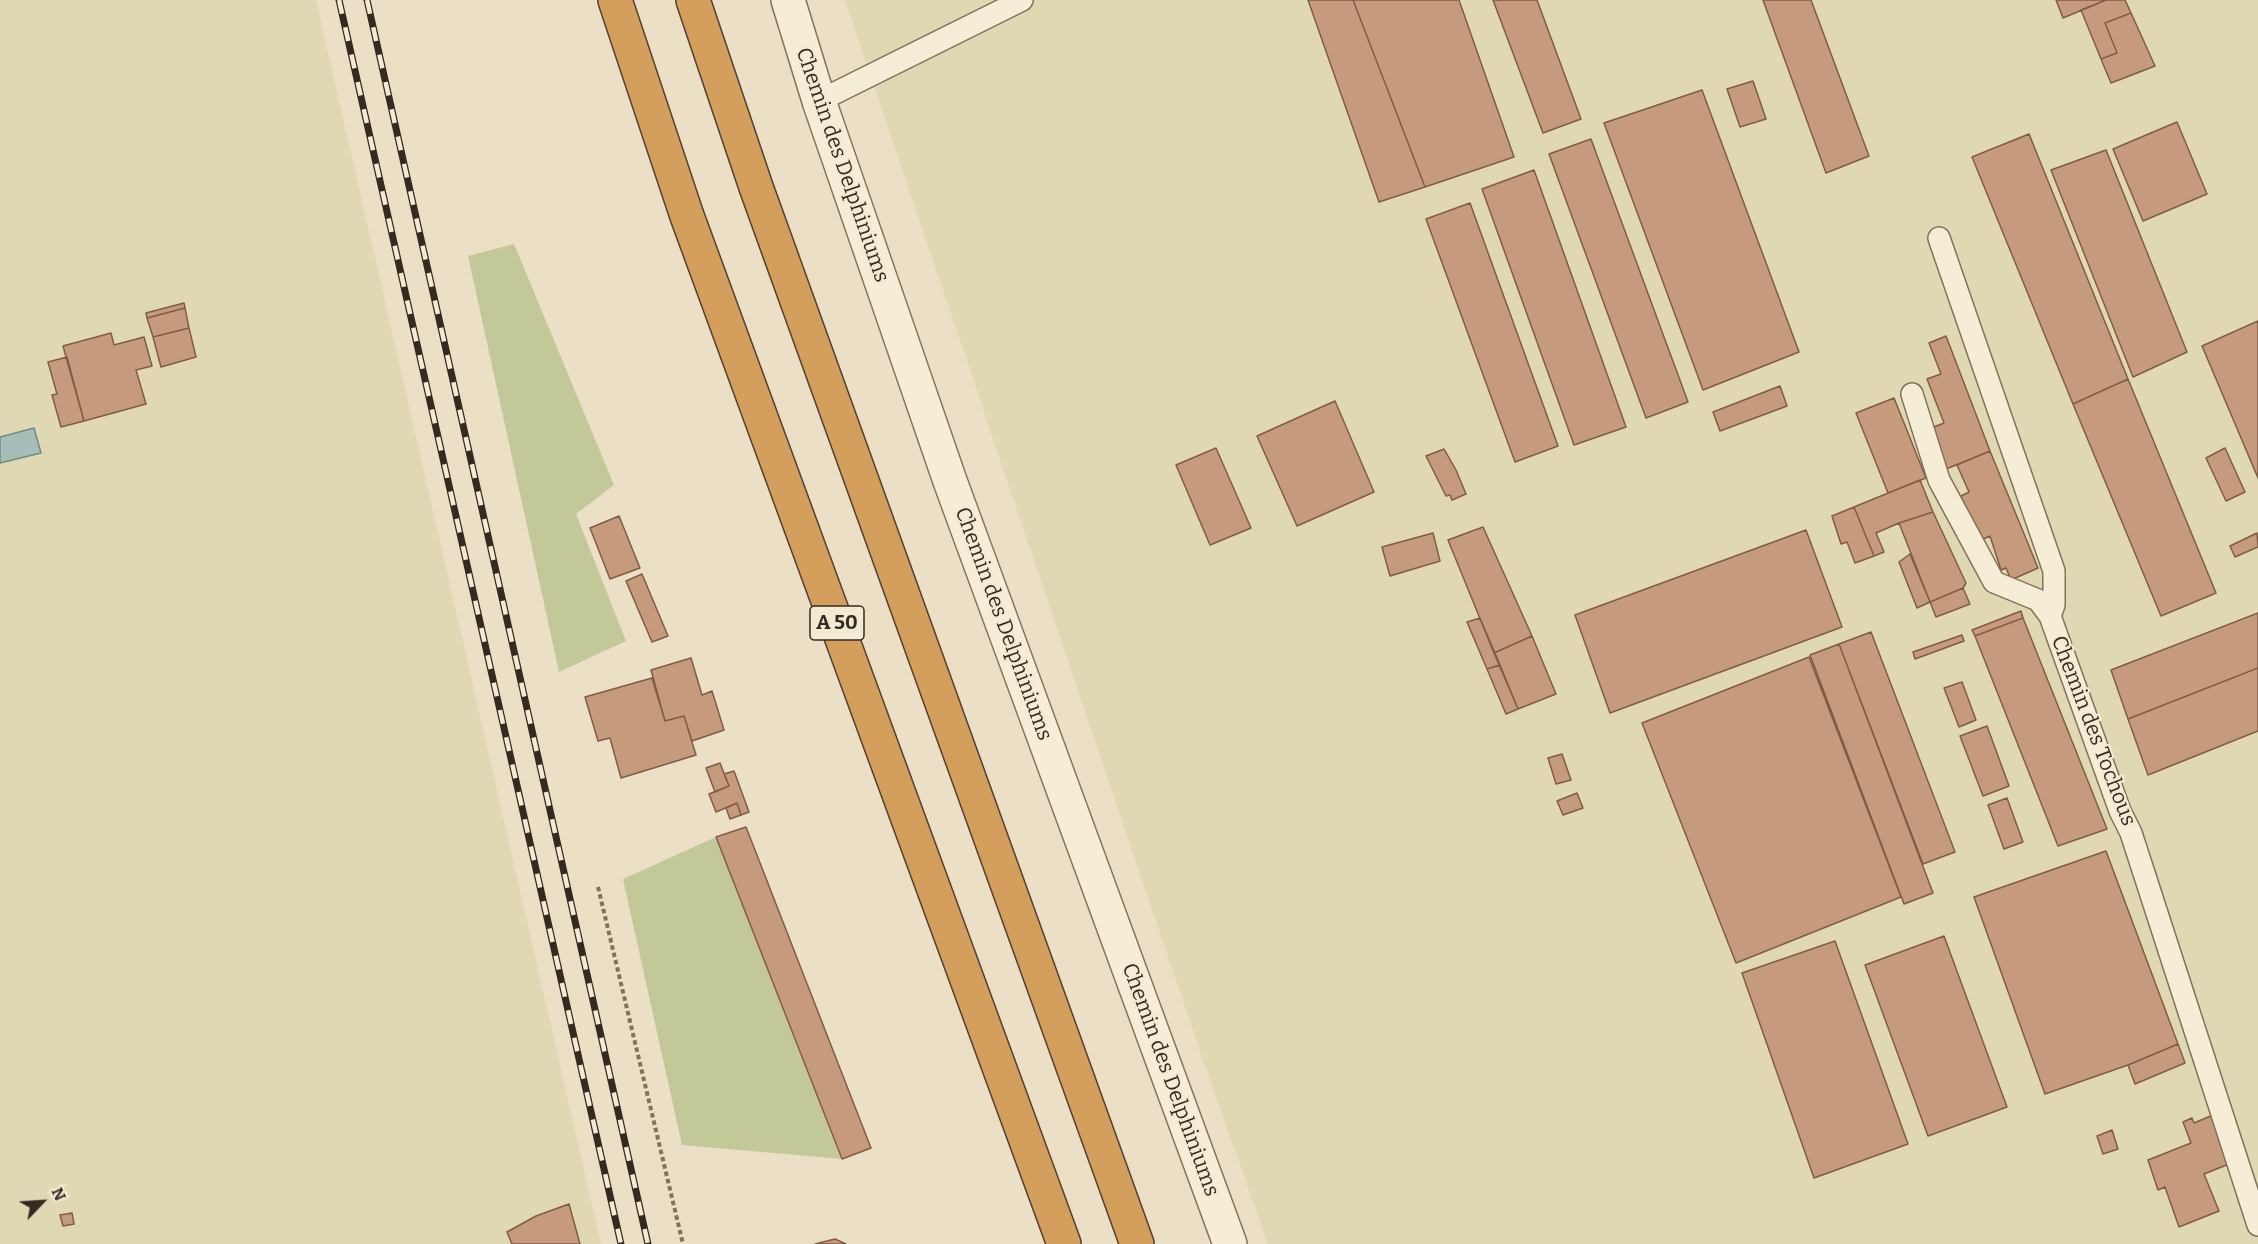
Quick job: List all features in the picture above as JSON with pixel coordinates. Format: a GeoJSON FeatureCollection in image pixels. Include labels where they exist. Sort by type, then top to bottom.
{"type":"FeatureCollection","features":[{"type":"Feature","properties":{"kind":"highway","name":"A 50"},"geometry":{"type":"LineString","coordinates":[[615,0],[687,216],[1064,1244]]}},
{"type":"Feature","properties":{"kind":"highway"},"geometry":{"type":"LineString","coordinates":[[693,0],[756,187],[1137,1244]]}},
{"type":"Feature","properties":{"kind":"street","name":"Chemin des Delphiniums"},"geometry":{"type":"LineString","coordinates":[[788,0],[819,100],[950,481],[1230,1244]]}},
{"type":"Feature","properties":{"kind":"lane"},"geometry":{"type":"LineString","coordinates":[[819,100],[1022,0]]}},
{"type":"Feature","properties":{"kind":"lane","name":"Chemin des Tochous"},"geometry":{"type":"LineString","coordinates":[[1939,238],[2054,571],[2054,605],[2050,616],[2120,811],[2132,833],[2258,1225]]}},
{"type":"Feature","properties":{"kind":"lane"},"geometry":{"type":"LineString","coordinates":[[1912,394],[1939,480],[1994,582],[2038,600],[2050,616]]}},
{"type":"Feature","properties":{"kind":"path"},"geometry":{"type":"LineString","coordinates":[[598,887],[683,1244]]}},
{"type":"Feature","properties":{"kind":"shaded area"},"geometry":{"type":"Polygon","coordinates":[[[0,0],[316,0],[601,1244],[0,1244],[0,0]]]}},
{"type":"Feature","properties":{"kind":"shaded area"},"geometry":{"type":"Polygon","coordinates":[[[845,0],[2258,0],[2258,1244],[1268,1244],[1199,1049],[845,0]]]}},
{"type":"Feature","properties":{"kind":"green space"},"geometry":{"type":"Polygon","coordinates":[[[514,244],[614,485],[576,514],[626,641],[559,672],[468,256],[514,244]]]}},
{"type":"Feature","properties":{"kind":"green space"},"geometry":{"type":"Polygon","coordinates":[[[716,837],[841,1159],[682,1145],[623,879],[716,837]]]}},
{"type":"Feature","properties":{"kind":"water"},"geometry":{"type":"Polygon","coordinates":[[[34,428],[41,453],[0,463],[0,437],[34,428]]]}},
{"type":"Feature","properties":{"kind":"building"},"geometry":{"type":"Polygon","coordinates":[[[1308,0],[1353,0],[1425,187],[1379,202],[1308,0]]]}},
{"type":"Feature","properties":{"kind":"building"},"geometry":{"type":"Polygon","coordinates":[[[1353,0],[1459,0],[1514,157],[1425,187],[1353,0]]]}},
{"type":"Feature","properties":{"kind":"building"},"geometry":{"type":"Polygon","coordinates":[[[1493,0],[1537,0],[1581,119],[1543,133],[1493,0]]]}},
{"type":"Feature","properties":{"kind":"building"},"geometry":{"type":"Polygon","coordinates":[[[1763,0],[1811,0],[1869,156],[1826,173],[1763,0]]]}},
{"type":"Feature","properties":{"kind":"building"},"geometry":{"type":"Polygon","coordinates":[[[2056,0],[2106,0],[2063,18],[2056,0]]]}},
{"type":"Feature","properties":{"kind":"building"},"geometry":{"type":"Polygon","coordinates":[[[2106,0],[2125,0],[2131,13],[2105,23],[2117,53],[2101,59],[2081,10],[2106,0]]]}},
{"type":"Feature","properties":{"kind":"building"},"geometry":{"type":"Polygon","coordinates":[[[2131,13],[2155,66],[2111,83],[2101,59],[2117,53],[2105,23],[2131,13]]]}},
{"type":"Feature","properties":{"kind":"building"},"geometry":{"type":"Polygon","coordinates":[[[1753,81],[1766,119],[1740,127],[1727,89],[1753,81]]]}},
{"type":"Feature","properties":{"kind":"building"},"geometry":{"type":"Polygon","coordinates":[[[1702,90],[1799,352],[1703,390],[1604,123],[1702,90]]]}},
{"type":"Feature","properties":{"kind":"building"},"geometry":{"type":"Polygon","coordinates":[[[2177,122],[2207,194],[2143,221],[2113,149],[2177,122]]]}},
{"type":"Feature","properties":{"kind":"building"},"geometry":{"type":"Polygon","coordinates":[[[2029,134],[2128,379],[2073,404],[1972,157],[2029,134]]]}},
{"type":"Feature","properties":{"kind":"building"},"geometry":{"type":"Polygon","coordinates":[[[1591,139],[1688,402],[1646,418],[1549,154],[1591,139]]]}},
{"type":"Feature","properties":{"kind":"building"},"geometry":{"type":"Polygon","coordinates":[[[2106,150],[2187,352],[2133,377],[2051,170],[2106,150]]]}},
{"type":"Feature","properties":{"kind":"building"},"geometry":{"type":"Polygon","coordinates":[[[1534,170],[1626,427],[1574,445],[1482,189],[1534,170]]]}},
{"type":"Feature","properties":{"kind":"building"},"geometry":{"type":"Polygon","coordinates":[[[1470,203],[1558,446],[1515,462],[1426,219],[1470,203]]]}},
{"type":"Feature","properties":{"kind":"building"},"geometry":{"type":"Polygon","coordinates":[[[184,303],[185,308],[147,318],[146,313],[184,303]]]}},
{"type":"Feature","properties":{"kind":"building"},"geometry":{"type":"Polygon","coordinates":[[[185,308],[189,328],[153,337],[147,318],[185,308]]]}},
{"type":"Feature","properties":{"kind":"building"},"geometry":{"type":"Polygon","coordinates":[[[2258,321],[2258,478],[2202,346],[2258,321]]]}},
{"type":"Feature","properties":{"kind":"building"},"geometry":{"type":"Polygon","coordinates":[[[189,328],[196,357],[161,367],[153,337],[189,328]]]}},
{"type":"Feature","properties":{"kind":"building"},"geometry":{"type":"Polygon","coordinates":[[[111,333],[114,345],[144,337],[152,366],[136,370],[146,404],[84,421],[63,346],[111,333]]]}},
{"type":"Feature","properties":{"kind":"building"},"geometry":{"type":"Polygon","coordinates":[[[1946,336],[1990,451],[1939,472],[1931,428],[1944,423],[1927,379],[1941,374],[1929,343],[1946,336]]]}},
{"type":"Feature","properties":{"kind":"building"},"geometry":{"type":"Polygon","coordinates":[[[67,357],[84,421],[61,427],[52,395],[57,394],[48,362],[67,357]]]}},
{"type":"Feature","properties":{"kind":"building"},"geometry":{"type":"Polygon","coordinates":[[[2128,379],[2216,593],[2161,616],[2073,404],[2128,379]]]}},
{"type":"Feature","properties":{"kind":"building"},"geometry":{"type":"Polygon","coordinates":[[[1780,386],[1787,406],[1720,431],[1713,412],[1780,386]]]}},
{"type":"Feature","properties":{"kind":"building"},"geometry":{"type":"Polygon","coordinates":[[[1894,398],[1926,478],[1888,493],[1856,413],[1894,398]]]}},
{"type":"Feature","properties":{"kind":"building"},"geometry":{"type":"Polygon","coordinates":[[[1335,401],[1374,492],[1297,526],[1257,436],[1335,401]]]}},
{"type":"Feature","properties":{"kind":"building"},"geometry":{"type":"Polygon","coordinates":[[[1216,448],[1251,528],[1210,545],[1176,465],[1216,448]]]}},
{"type":"Feature","properties":{"kind":"building"},"geometry":{"type":"Polygon","coordinates":[[[2225,448],[2245,492],[2226,501],[2206,458],[2225,448]]]}},
{"type":"Feature","properties":{"kind":"building"},"geometry":{"type":"Polygon","coordinates":[[[1444,449],[1466,494],[1452,500],[1450,495],[1446,496],[1426,456],[1444,449]]]}},
{"type":"Feature","properties":{"kind":"building"},"geometry":{"type":"Polygon","coordinates":[[[1990,451],[2038,568],[2011,580],[2006,568],[2001,570],[1990,536],[1979,541],[1961,496],[1969,492],[1957,465],[1990,451]]]}},
{"type":"Feature","properties":{"kind":"building"},"geometry":{"type":"Polygon","coordinates":[[[1920,480],[1933,512],[1876,533],[1884,552],[1874,556],[1854,507],[1920,480]]]}},
{"type":"Feature","properties":{"kind":"building"},"geometry":{"type":"Polygon","coordinates":[[[1854,507],[1874,556],[1855,563],[1847,542],[1841,544],[1832,516],[1854,507]]]}},
{"type":"Feature","properties":{"kind":"building"},"geometry":{"type":"Polygon","coordinates":[[[1933,512],[1966,583],[1963,588],[1930,602],[1899,523],[1933,512]]]}},
{"type":"Feature","properties":{"kind":"building"},"geometry":{"type":"Polygon","coordinates":[[[619,516],[640,568],[610,579],[590,528],[619,516]]]}},
{"type":"Feature","properties":{"kind":"building"},"geometry":{"type":"Polygon","coordinates":[[[1483,527],[1532,636],[1494,653],[1448,540],[1483,527]]]}},
{"type":"Feature","properties":{"kind":"building"},"geometry":{"type":"Polygon","coordinates":[[[1806,530],[1842,627],[1610,713],[1575,615],[1806,530]]]}},
{"type":"Feature","properties":{"kind":"building"},"geometry":{"type":"Polygon","coordinates":[[[1433,533],[1440,561],[1390,576],[1382,547],[1433,533]]]}},
{"type":"Feature","properties":{"kind":"building"},"geometry":{"type":"Polygon","coordinates":[[[2257,533],[2258,547],[2235,557],[2230,546],[2257,533]]]}},
{"type":"Feature","properties":{"kind":"building"},"geometry":{"type":"Polygon","coordinates":[[[1910,554],[1930,602],[1917,608],[1899,562],[1910,554]]]}},
{"type":"Feature","properties":{"kind":"building"},"geometry":{"type":"Polygon","coordinates":[[[642,574],[668,636],[652,642],[626,581],[642,574]]]}},
{"type":"Feature","properties":{"kind":"building"},"geometry":{"type":"Polygon","coordinates":[[[1963,588],[1970,604],[1936,617],[1930,602],[1963,588]]]}},
{"type":"Feature","properties":{"kind":"building"},"geometry":{"type":"Polygon","coordinates":[[[2021,611],[2023,618],[1975,636],[1972,630],[2021,611]]]}},
{"type":"Feature","properties":{"kind":"building"},"geometry":{"type":"Polygon","coordinates":[[[2258,613],[2258,668],[2128,719],[2111,670],[2258,613]]]}},
{"type":"Feature","properties":{"kind":"building"},"geometry":{"type":"Polygon","coordinates":[[[1480,618],[1500,665],[1487,669],[1467,622],[1480,618]]]}},
{"type":"Feature","properties":{"kind":"building"},"geometry":{"type":"Polygon","coordinates":[[[2023,618],[2107,829],[2058,846],[1975,636],[2023,618]]]}},
{"type":"Feature","properties":{"kind":"building"},"geometry":{"type":"Polygon","coordinates":[[[1871,632],[1955,852],[1923,864],[1839,644],[1871,632]]]}},
{"type":"Feature","properties":{"kind":"building"},"geometry":{"type":"Polygon","coordinates":[[[1962,635],[1964,641],[1915,659],[1913,652],[1962,635]]]}},
{"type":"Feature","properties":{"kind":"building"},"geometry":{"type":"Polygon","coordinates":[[[1532,636],[1556,694],[1518,709],[1494,653],[1532,636]]]}},
{"type":"Feature","properties":{"kind":"building"},"geometry":{"type":"Polygon","coordinates":[[[1839,644],[1933,893],[1904,904],[1810,655],[1839,644]]]}},
{"type":"Feature","properties":{"kind":"building"},"geometry":{"type":"Polygon","coordinates":[[[1809,657],[1901,897],[1736,963],[1642,723],[1809,657]]]}},
{"type":"Feature","properties":{"kind":"building"},"geometry":{"type":"Polygon","coordinates":[[[691,658],[702,695],[712,691],[724,730],[692,741],[684,716],[665,721],[651,670],[691,658]]]}},
{"type":"Feature","properties":{"kind":"building"},"geometry":{"type":"Polygon","coordinates":[[[1500,665],[1518,709],[1506,714],[1487,669],[1500,665]]]}},
{"type":"Feature","properties":{"kind":"building"},"geometry":{"type":"Polygon","coordinates":[[[2258,668],[2258,731],[2148,775],[2128,719],[2258,668]]]}},
{"type":"Feature","properties":{"kind":"building"},"geometry":{"type":"Polygon","coordinates":[[[652,678],[665,721],[684,716],[696,755],[621,778],[610,738],[598,741],[585,697],[652,678]]]}},
{"type":"Feature","properties":{"kind":"building"},"geometry":{"type":"Polygon","coordinates":[[[1962,682],[1976,720],[1959,727],[1944,688],[1962,682]]]}},
{"type":"Feature","properties":{"kind":"building"},"geometry":{"type":"Polygon","coordinates":[[[1987,726],[2009,786],[1983,796],[1960,736],[1987,726]]]}},
{"type":"Feature","properties":{"kind":"building"},"geometry":{"type":"Polygon","coordinates":[[[1562,754],[1571,780],[1556,784],[1548,758],[1562,754]]]}},
{"type":"Feature","properties":{"kind":"building"},"geometry":{"type":"Polygon","coordinates":[[[720,763],[729,786],[715,792],[706,768],[720,763]]]}},
{"type":"Feature","properties":{"kind":"building"},"geometry":{"type":"Polygon","coordinates":[[[734,771],[749,812],[741,815],[737,803],[716,812],[709,794],[729,786],[724,774],[734,771]]]}},
{"type":"Feature","properties":{"kind":"building"},"geometry":{"type":"Polygon","coordinates":[[[1577,793],[1583,808],[1563,815],[1557,801],[1577,793]]]}},
{"type":"Feature","properties":{"kind":"building"},"geometry":{"type":"Polygon","coordinates":[[[2007,798],[2023,842],[2004,849],[1988,805],[2007,798]]]}},
{"type":"Feature","properties":{"kind":"building"},"geometry":{"type":"Polygon","coordinates":[[[737,803],[741,815],[730,819],[726,808],[737,803]]]}},
{"type":"Feature","properties":{"kind":"building"},"geometry":{"type":"Polygon","coordinates":[[[746,827],[871,1148],[842,1159],[716,837],[746,827]]]}},
{"type":"Feature","properties":{"kind":"building"},"geometry":{"type":"Polygon","coordinates":[[[2106,851],[2178,1044],[2128,1065],[2045,1094],[1974,897],[2106,851]]]}},
{"type":"Feature","properties":{"kind":"building"},"geometry":{"type":"Polygon","coordinates":[[[1944,936],[2007,1107],[1928,1136],[1865,965],[1944,936]]]}},
{"type":"Feature","properties":{"kind":"building"},"geometry":{"type":"Polygon","coordinates":[[[1835,941],[1908,1144],[1814,1178],[1742,973],[1835,941]]]}},
{"type":"Feature","properties":{"kind":"building"},"geometry":{"type":"Polygon","coordinates":[[[2178,1044],[2185,1063],[2135,1084],[2128,1065],[2178,1044]]]}},
{"type":"Feature","properties":{"kind":"building"},"geometry":{"type":"Polygon","coordinates":[[[2213,1115],[2229,1164],[2204,1174],[2219,1211],[2179,1227],[2165,1187],[2158,1190],[2148,1160],[2191,1143],[2183,1122],[2192,1118],[2194,1123],[2213,1115]]]}},
{"type":"Feature","properties":{"kind":"building"},"geometry":{"type":"Polygon","coordinates":[[[2112,1130],[2118,1149],[2103,1154],[2097,1136],[2112,1130]]]}},
{"type":"Feature","properties":{"kind":"building"},"geometry":{"type":"Polygon","coordinates":[[[569,1204],[580,1244],[512,1244],[507,1232],[536,1216],[569,1204]]]}},
{"type":"Feature","properties":{"kind":"building"},"geometry":{"type":"Polygon","coordinates":[[[72,1213],[74,1224],[63,1226],[60,1215],[72,1213]]]}},
{"type":"Feature","properties":{"kind":"building"},"geometry":{"type":"Polygon","coordinates":[[[835,1239],[846,1244],[815,1244],[835,1239]]]}},
{"type":"Feature","properties":{"kind":"railway"},"geometry":{"type":"LineString","coordinates":[[339,0],[621,1244]]}},
{"type":"Feature","properties":{"kind":"railway"},"geometry":{"type":"LineString","coordinates":[[367,0],[648,1244]]}}]}
